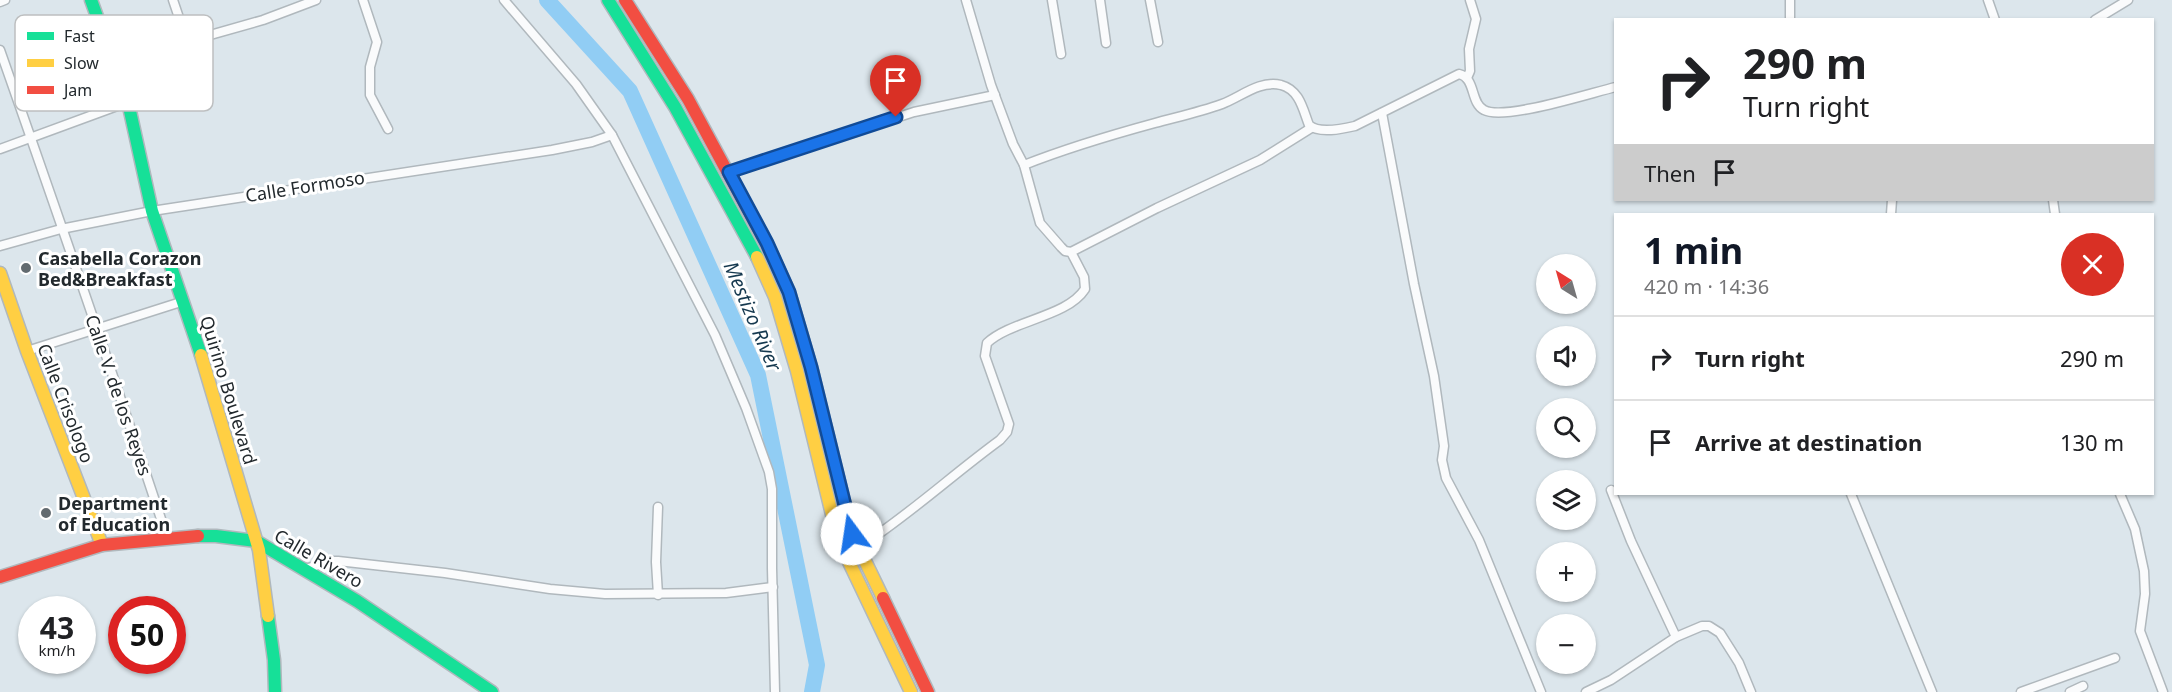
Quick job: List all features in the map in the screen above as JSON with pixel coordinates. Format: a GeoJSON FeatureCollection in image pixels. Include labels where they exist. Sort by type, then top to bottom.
{"type":"FeatureCollection","features":[{"type":"Feature","properties":{"kind":"main road","name":"Quirino Boulevard"},"geometry":{"type":"LineString","coordinates":[[91,0],[96,15]]}},
{"type":"Feature","properties":{"kind":"main road"},"geometry":{"type":"LineString","coordinates":[[608,0],[709,166],[754,250],[775,297],[797,371],[838,539],[911,692]]}},
{"type":"Feature","properties":{"kind":"main road"},"geometry":{"type":"LineString","coordinates":[[625,0],[688,99],[767,243],[789,292],[811,367],[852,534],[928,692]]}},
{"type":"Feature","properties":{"kind":"main road","name":"Quirino Boulevard"},"geometry":{"type":"LineString","coordinates":[[130,111],[152,211],[184,301],[259,550],[274,660],[274,692]]}},
{"type":"Feature","properties":{"kind":"main road"},"geometry":{"type":"LineString","coordinates":[[709,166],[720,159]]}},
{"type":"Feature","properties":{"kind":"main road","name":"Calle Crisologo"},"geometry":{"type":"LineString","coordinates":[[0,273],[27,351],[102,545]]}},
{"type":"Feature","properties":{"kind":"main road","name":"Calle Rivero"},"geometry":{"type":"LineString","coordinates":[[0,578],[102,545],[167,537],[216,536],[256,541],[357,601],[492,692]]}},
{"type":"Feature","properties":{"kind":"street"},"geometry":{"type":"LineString","coordinates":[[0,2],[5,0]]}},
{"type":"Feature","properties":{"kind":"street"},"geometry":{"type":"LineString","coordinates":[[173,0],[179,15]]}},
{"type":"Feature","properties":{"kind":"street"},"geometry":{"type":"LineString","coordinates":[[213,34],[263,20],[316,0]]}},
{"type":"Feature","properties":{"kind":"street"},"geometry":{"type":"LineString","coordinates":[[363,0],[377,42],[370,67],[370,95],[388,129]]}},
{"type":"Feature","properties":{"kind":"street"},"geometry":{"type":"LineString","coordinates":[[504,0],[576,84],[612,135],[715,335],[757,437],[769,472],[772,489],[775,692]]}},
{"type":"Feature","properties":{"kind":"street"},"geometry":{"type":"LineString","coordinates":[[858,548],[886,530],[1000,440],[1007,432],[1009,424],[985,356],[985,348],[992,339],[1076,300],[1085,289],[1086,282],[1071,252],[1061,247],[1040,223],[1024,165],[1013,144],[995,95],[966,0]]}},
{"type":"Feature","properties":{"kind":"street"},"geometry":{"type":"LineString","coordinates":[[1052,0],[1061,54]]}},
{"type":"Feature","properties":{"kind":"street"},"geometry":{"type":"LineString","coordinates":[[1100,0],[1106,43]]}},
{"type":"Feature","properties":{"kind":"street"},"geometry":{"type":"LineString","coordinates":[[1150,0],[1158,42]]}},
{"type":"Feature","properties":{"kind":"street"},"geometry":{"type":"LineString","coordinates":[[1467,78],[1470,71],[1469,49],[1476,20],[1470,0]]}},
{"type":"Feature","properties":{"kind":"street"},"geometry":{"type":"LineString","coordinates":[[1790,0],[1790,18]]}},
{"type":"Feature","properties":{"kind":"street"},"geometry":{"type":"LineString","coordinates":[[1988,0],[1994,18]]}},
{"type":"Feature","properties":{"kind":"street"},"geometry":{"type":"LineString","coordinates":[[2098,18],[2128,0]]}},
{"type":"Feature","properties":{"kind":"street","name":"Calle V. de los Reyes"},"geometry":{"type":"LineString","coordinates":[[0,50],[15,93]]}},
{"type":"Feature","properties":{"kind":"street"},"geometry":{"type":"LineString","coordinates":[[1071,252],[1157,208],[1260,160],[1311,128],[1345,129],[1355,126],[1456,75],[1467,78],[1480,107],[1486,111],[1503,113],[1614,87]]}},
{"type":"Feature","properties":{"kind":"street"},"geometry":{"type":"LineString","coordinates":[[1024,165],[1060,151],[1210,109],[1247,91],[1269,84],[1286,87],[1293,92],[1303,107],[1311,128]]}},
{"type":"Feature","properties":{"kind":"street"},"geometry":{"type":"LineString","coordinates":[[729,172],[914,112],[995,95]]}},
{"type":"Feature","properties":{"kind":"street","name":"Calle V. de los Reyes"},"geometry":{"type":"LineString","coordinates":[[21,111],[98,329],[167,537]]}},
{"type":"Feature","properties":{"kind":"street"},"geometry":{"type":"LineString","coordinates":[[0,149],[104,111]]}},
{"type":"Feature","properties":{"kind":"street"},"geometry":{"type":"LineString","coordinates":[[1382,113],[1413,284],[1434,376],[1444,446],[1442,460],[1446,478],[1479,540],[1541,692]]}},
{"type":"Feature","properties":{"kind":"street","name":"Calle Formoso"},"geometry":{"type":"LineString","coordinates":[[0,246],[61,229],[152,211],[552,150],[592,142],[612,135]]}},
{"type":"Feature","properties":{"kind":"street"},"geometry":{"type":"LineString","coordinates":[[27,351],[184,301]]}},
{"type":"Feature","properties":{"kind":"street"},"geometry":{"type":"LineString","coordinates":[[1611,490],[1631,541],[1676,637]]}},
{"type":"Feature","properties":{"kind":"street"},"geometry":{"type":"LineString","coordinates":[[1851,495],[1932,692]]}},
{"type":"Feature","properties":{"kind":"street"},"geometry":{"type":"LineString","coordinates":[[2121,495],[2135,529],[2144,571],[2145,594],[2140,631],[2163,692]]}},
{"type":"Feature","properties":{"kind":"street"},"geometry":{"type":"LineString","coordinates":[[658,507],[656,562],[658,595]]}},
{"type":"Feature","properties":{"kind":"street"},"geometry":{"type":"LineString","coordinates":[[305,569],[338,561],[605,594],[726,593],[773,587]]}},
{"type":"Feature","properties":{"kind":"street"},"geometry":{"type":"LineString","coordinates":[[1586,692],[1611,680],[1676,637],[1702,626],[1715,629],[1731,649],[1751,692]]}},
{"type":"Feature","properties":{"kind":"street"},"geometry":{"type":"LineString","coordinates":[[2021,692],[2115,658]]}},
{"type":"Feature","properties":{"kind":"street"},"geometry":{"type":"LineString","coordinates":[[2070,692],[2083,686]]}},
{"type":"Feature","properties":{"kind":"waterway","name":"Mestizo River"},"geometry":{"type":"LineString","coordinates":[[547,0],[630,91],[758,375],[817,665],[812,692]]}},
{"type":"Feature","properties":{"kind":"traffic: fast"},"geometry":{"type":"LineString","coordinates":[[91,0],[96,15]]}},
{"type":"Feature","properties":{"kind":"traffic: fast"},"geometry":{"type":"LineString","coordinates":[[608,0],[675,107],[757,257]]}},
{"type":"Feature","properties":{"kind":"traffic: fast"},"geometry":{"type":"LineString","coordinates":[[130,111],[152,211],[201,355]]}},
{"type":"Feature","properties":{"kind":"traffic: fast"},"geometry":{"type":"LineString","coordinates":[[198,536],[256,541],[357,601],[492,692]]}},
{"type":"Feature","properties":{"kind":"traffic: fast"},"geometry":{"type":"LineString","coordinates":[[268,616],[274,660],[275,692]]}},
{"type":"Feature","properties":{"kind":"traffic: slow"},"geometry":{"type":"LineString","coordinates":[[770,251],[789,292],[811,367],[852,534],[883,598]]}},
{"type":"Feature","properties":{"kind":"traffic: slow"},"geometry":{"type":"LineString","coordinates":[[757,257],[775,297],[797,371],[838,539],[911,692]]}},
{"type":"Feature","properties":{"kind":"traffic: slow"},"geometry":{"type":"LineString","coordinates":[[0,273],[27,351],[102,545]]}},
{"type":"Feature","properties":{"kind":"traffic: slow"},"geometry":{"type":"LineString","coordinates":[[201,355],[259,550],[268,616]]}},
{"type":"Feature","properties":{"kind":"traffic: jam"},"geometry":{"type":"LineString","coordinates":[[625,0],[688,99],[770,251]]}},
{"type":"Feature","properties":{"kind":"traffic: jam"},"geometry":{"type":"LineString","coordinates":[[0,577],[102,545],[198,536]]}},
{"type":"Feature","properties":{"kind":"traffic: jam"},"geometry":{"type":"LineString","coordinates":[[883,598],[928,692]]}},
{"type":"Feature","properties":{"kind":"place","name":"Casabella Corazon Bed&Breakfast"},"geometry":{"type":"Point","coordinates":[26,268]}},
{"type":"Feature","properties":{"kind":"place","name":"Department of Education"},"geometry":{"type":"Point","coordinates":[46,513]}},
{"type":"Feature","properties":{"kind":"route"},"geometry":{"type":"LineString","coordinates":[[852,534],[811,367],[789,292],[767,243],[729,172],[896,117]]}}]}
